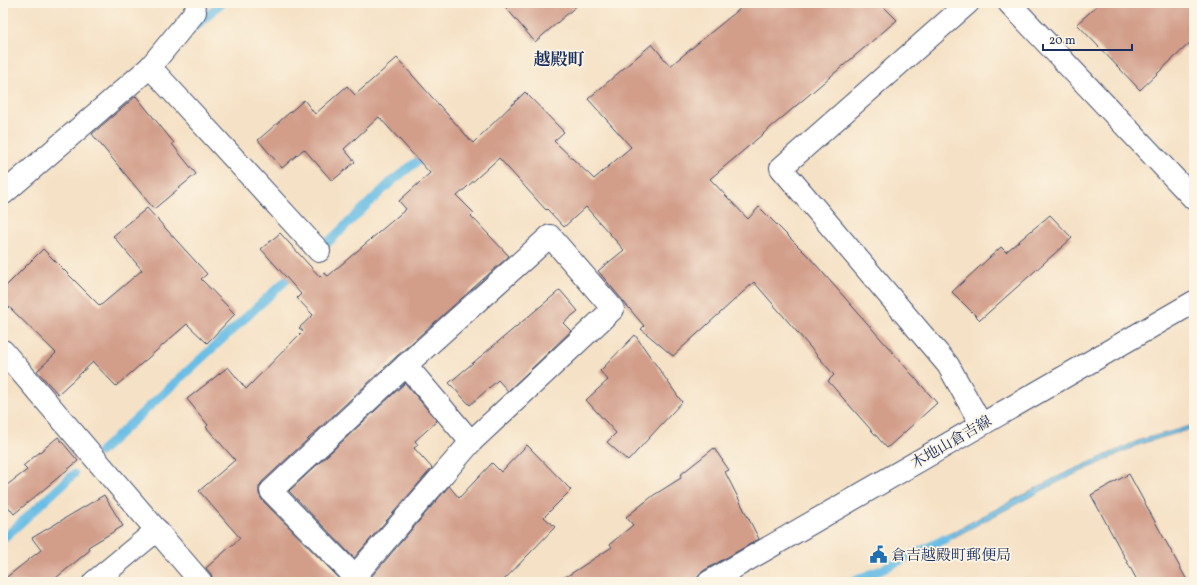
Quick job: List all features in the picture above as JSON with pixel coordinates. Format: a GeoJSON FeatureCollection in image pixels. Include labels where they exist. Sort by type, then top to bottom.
{"type":"FeatureCollection","features":[{"type":"Feature","properties":{"kind":"street"},"geometry":{"type":"LineString","coordinates":[[968,3],[781,168],[948,365],[981,424]]}},
{"type":"Feature","properties":{"kind":"street"},"geometry":{"type":"LineString","coordinates":[[1009,3],[1194,198]]}},
{"type":"Feature","properties":{"kind":"street"},"geometry":{"type":"LineString","coordinates":[[3,194],[150,67],[195,12]]}},
{"type":"Feature","properties":{"kind":"street"},"geometry":{"type":"LineString","coordinates":[[150,67],[319,251]]}},
{"type":"Feature","properties":{"kind":"street"},"geometry":{"type":"LineString","coordinates":[[550,236],[613,309],[471,442],[357,579],[271,491],[406,365],[550,236]]}},
{"type":"Feature","properties":{"kind":"street","name":"木地山倉吉線"},"geometry":{"type":"LineString","coordinates":[[709,582],[1194,302]]}},
{"type":"Feature","properties":{"kind":"street"},"geometry":{"type":"LineString","coordinates":[[3,351],[201,582]]}},
{"type":"Feature","properties":{"kind":"street"},"geometry":{"type":"LineString","coordinates":[[406,365],[471,442]]}},
{"type":"Feature","properties":{"kind":"street"},"geometry":{"type":"LineString","coordinates":[[94,582],[157,530]]}},
{"type":"Feature","properties":{"kind":"water"},"geometry":{"type":"Polygon","coordinates":[[[1194,425],[1194,428],[1140,444],[1056,483],[939,545],[936,541],[1055,478],[1140,440],[1194,425]]]}},
{"type":"Feature","properties":{"kind":"water"},"geometry":{"type":"Polygon","coordinates":[[[883,566],[884,573],[860,582],[843,582],[883,566]]]}},
{"type":"Feature","properties":{"kind":"building"},"geometry":{"type":"Polygon","coordinates":[[[502,3],[580,3],[535,42],[502,3]]]}},
{"type":"Feature","properties":{"kind":"building"},"geometry":{"type":"Polygon","coordinates":[[[747,3],[880,3],[897,20],[710,179],[748,219],[759,207],[810,258],[937,403],[887,448],[828,381],[834,375],[754,282],[673,356],[641,329],[644,326],[598,271],[624,250],[586,207],[564,227],[547,209],[546,210],[499,158],[457,196],[474,213],[471,216],[509,256],[397,356],[262,482],[259,487],[259,494],[262,500],[343,582],[213,582],[211,574],[206,568],[240,538],[199,491],[235,460],[206,427],[208,425],[187,399],[228,367],[246,389],[303,331],[299,328],[313,315],[297,298],[301,294],[261,249],[280,233],[320,277],[324,273],[328,276],[406,209],[399,201],[430,173],[379,117],[344,149],[355,162],[332,181],[304,149],[282,168],[258,140],[304,100],[315,114],[347,86],[355,95],[397,58],[473,143],[525,92],[564,132],[554,141],[594,179],[631,147],[588,99],[652,44],[670,66],[747,3]]]}},
{"type":"Feature","properties":{"kind":"building"},"geometry":{"type":"Polygon","coordinates":[[[1100,3],[1194,3],[1194,39],[1140,90],[1077,24],[1100,3]]]}},
{"type":"Feature","properties":{"kind":"building"},"geometry":{"type":"Polygon","coordinates":[[[136,96],[174,143],[172,144],[196,174],[154,209],[92,134],[136,96]]]}},
{"type":"Feature","properties":{"kind":"building"},"geometry":{"type":"Polygon","coordinates":[[[147,208],[207,274],[201,279],[235,314],[207,343],[187,324],[116,386],[93,362],[58,394],[37,371],[56,353],[3,301],[3,289],[43,249],[100,306],[142,270],[113,236],[147,208]]]}},
{"type":"Feature","properties":{"kind":"building"},"geometry":{"type":"Polygon","coordinates":[[[1050,215],[1072,238],[980,320],[952,292],[1001,247],[1006,252],[1050,215]]]}},
{"type":"Feature","properties":{"kind":"building"},"geometry":{"type":"Polygon","coordinates":[[[560,290],[578,311],[563,323],[571,331],[508,391],[498,380],[470,405],[449,383],[560,290]]]}},
{"type":"Feature","properties":{"kind":"building"},"geometry":{"type":"Polygon","coordinates":[[[635,335],[682,402],[628,461],[607,442],[616,433],[586,400],[608,380],[600,371],[635,335]]]}},
{"type":"Feature","properties":{"kind":"building"},"geometry":{"type":"Polygon","coordinates":[[[405,383],[437,421],[415,441],[418,445],[414,448],[432,468],[354,558],[289,491],[405,383]]]}},
{"type":"Feature","properties":{"kind":"building"},"geometry":{"type":"Polygon","coordinates":[[[58,437],[78,461],[14,514],[3,500],[3,488],[27,470],[23,466],[58,437]]]}},
{"type":"Feature","properties":{"kind":"building"},"geometry":{"type":"Polygon","coordinates":[[[527,445],[571,490],[544,517],[555,527],[502,582],[372,582],[371,577],[449,486],[459,498],[492,463],[501,472],[527,445]]]}},
{"type":"Feature","properties":{"kind":"building"},"geometry":{"type":"Polygon","coordinates":[[[714,448],[729,470],[725,472],[759,539],[703,571],[692,582],[558,582],[612,547],[610,544],[633,525],[626,517],[654,495],[681,478],[680,475],[714,448]]]}},
{"type":"Feature","properties":{"kind":"building"},"geometry":{"type":"Polygon","coordinates":[[[1129,474],[1188,582],[1138,582],[1091,495],[1129,474]]]}},
{"type":"Feature","properties":{"kind":"building"},"geometry":{"type":"Polygon","coordinates":[[[104,495],[123,526],[88,547],[90,550],[51,582],[3,582],[3,580],[41,550],[32,538],[104,495]]]}},
{"type":"Feature","properties":{"kind":"waterway"},"geometry":{"type":"LineString","coordinates":[[195,27],[221,3]]}},
{"type":"Feature","properties":{"kind":"waterway"},"geometry":{"type":"LineString","coordinates":[[319,251],[392,181],[428,153]]}},
{"type":"Feature","properties":{"kind":"waterway"},"geometry":{"type":"LineString","coordinates":[[100,452],[296,271]]}},
{"type":"Feature","properties":{"kind":"waterway"},"geometry":{"type":"LineString","coordinates":[[3,539],[74,474]]}},
{"type":"Feature","properties":{"kind":"waterway"},"geometry":{"type":"LineString","coordinates":[[850,582],[879,571],[947,538]]}},
{"type":"Feature","properties":{"kind":"place","name":"倉吉越殿町郵便局"},"geometry":{"type":"Point","coordinates":[878,555]}},
{"type":"Feature","properties":{"kind":"district","name":"越殿町"},"geometry":{"type":"Point","coordinates":[559,59]}}]}
